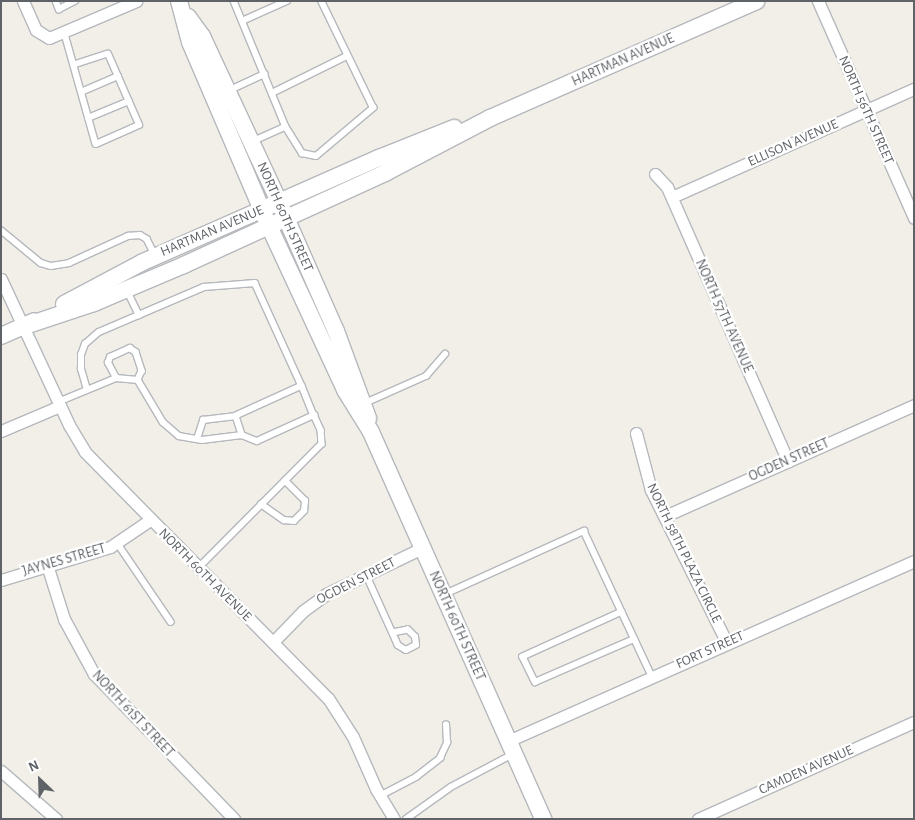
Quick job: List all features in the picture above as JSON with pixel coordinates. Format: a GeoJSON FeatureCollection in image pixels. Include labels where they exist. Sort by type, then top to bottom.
{"type":"FeatureCollection","features":[{"type":"Feature","properties":{"kind":"main road","name":"HARTMAN AVENUE"},"geometry":{"type":"LineString","coordinates":[[25,326],[156,256],[379,158],[490,118],[756,1]]}},
{"type":"Feature","properties":{"kind":"main road","name":"NORTH 60TH STREET"},"geometry":{"type":"LineString","coordinates":[[181,5],[202,36],[287,219],[365,403],[371,432]]}},
{"type":"Feature","properties":{"kind":"main road","name":"NORTH 60TH STREET"},"geometry":{"type":"LineString","coordinates":[[181,5],[190,42],[269,226],[345,390],[371,432],[543,819]]}},
{"type":"Feature","properties":{"kind":"main road","name":"HARTMAN AVENUE"},"geometry":{"type":"LineString","coordinates":[[1,336],[127,288],[287,219],[460,136],[490,118]]}},
{"type":"Feature","properties":{"kind":"street"},"geometry":{"type":"LineString","coordinates":[[22,1],[40,35],[49,38],[64,34],[136,1]]}},
{"type":"Feature","properties":{"kind":"street","name":"NORTH 56TH STREET"},"geometry":{"type":"LineString","coordinates":[[818,1],[914,218]]}},
{"type":"Feature","properties":{"kind":"street","name":"ELLISON AVENUE"},"geometry":{"type":"LineString","coordinates":[[672,197],[914,89]]}},
{"type":"Feature","properties":{"kind":"street","name":"NORTH 57TH AVENUE"},"geometry":{"type":"LineString","coordinates":[[655,174],[672,197],[788,461]]}},
{"type":"Feature","properties":{"kind":"street","name":"NORTH 60TH AVENUE"},"geometry":{"type":"LineString","coordinates":[[1,279],[25,326],[59,404],[89,457],[273,642],[339,713],[380,796],[394,819]]}},
{"type":"Feature","properties":{"kind":"street"},"geometry":{"type":"LineString","coordinates":[[1,431],[59,404]]}},
{"type":"Feature","properties":{"kind":"street","name":"OGDEN STREET"},"geometry":{"type":"LineString","coordinates":[[665,516],[914,405]]}},
{"type":"Feature","properties":{"kind":"street","name":"NORTH 58TH PLAZA CIRCLE"},"geometry":{"type":"LineString","coordinates":[[636,434],[650,490],[665,516],[727,643]]}},
{"type":"Feature","properties":{"kind":"street","name":"JAYNES STREET"},"geometry":{"type":"LineString","coordinates":[[1,580],[47,564],[118,544],[150,520]]}},
{"type":"Feature","properties":{"kind":"street","name":"OGDEN STREET"},"geometry":{"type":"LineString","coordinates":[[273,642],[315,601],[366,574],[422,548]]}},
{"type":"Feature","properties":{"kind":"street","name":"FORT STREET"},"geometry":{"type":"LineString","coordinates":[[511,747],[652,676],[914,561]]}},
{"type":"Feature","properties":{"kind":"street","name":"NORTH 61ST STREET"},"geometry":{"type":"LineString","coordinates":[[47,564],[64,619],[94,674],[234,819]]}},
{"type":"Feature","properties":{"kind":"street","name":"CAMDEN AVENUE"},"geometry":{"type":"LineString","coordinates":[[698,819],[914,722]]}},
{"type":"Feature","properties":{"kind":"street"},"geometry":{"type":"LineString","coordinates":[[1,771],[56,819]]}},
{"type":"Feature","properties":{"kind":"lane"},"geometry":{"type":"LineString","coordinates":[[56,1],[59,9],[75,1]]}},
{"type":"Feature","properties":{"kind":"lane"},"geometry":{"type":"LineString","coordinates":[[234,1],[286,127],[302,153],[316,156],[373,108],[321,1]]}},
{"type":"Feature","properties":{"kind":"lane"},"geometry":{"type":"LineString","coordinates":[[242,21],[271,4],[287,1]]}},
{"type":"Feature","properties":{"kind":"lane"},"geometry":{"type":"LineString","coordinates":[[64,34],[75,65],[96,144],[140,125],[108,54],[75,65]]}},
{"type":"Feature","properties":{"kind":"lane"},"geometry":{"type":"LineString","coordinates":[[272,93],[347,56]]}},
{"type":"Feature","properties":{"kind":"lane"},"geometry":{"type":"LineString","coordinates":[[228,90],[264,74]]}},
{"type":"Feature","properties":{"kind":"lane"},"geometry":{"type":"LineString","coordinates":[[81,92],[118,76]]}},
{"type":"Feature","properties":{"kind":"lane"},"geometry":{"type":"LineString","coordinates":[[88,118],[129,101]]}},
{"type":"Feature","properties":{"kind":"lane"},"geometry":{"type":"LineString","coordinates":[[252,142],[286,127]]}},
{"type":"Feature","properties":{"kind":"lane"},"geometry":{"type":"LineString","coordinates":[[1,230],[40,263],[51,266],[69,263],[128,236],[140,235],[147,239],[156,256]]}},
{"type":"Feature","properties":{"kind":"lane"},"geometry":{"type":"LineString","coordinates":[[88,390],[80,363],[85,344],[99,332],[204,287],[255,283],[322,430],[322,444],[199,568]]}},
{"type":"Feature","properties":{"kind":"lane"},"geometry":{"type":"LineString","coordinates":[[127,288],[138,315]]}},
{"type":"Feature","properties":{"kind":"lane"},"geometry":{"type":"LineString","coordinates":[[116,378],[108,363],[110,357],[130,348],[136,352],[142,371],[138,380]]}},
{"type":"Feature","properties":{"kind":"lane"},"geometry":{"type":"LineString","coordinates":[[365,403],[426,376],[445,354]]}},
{"type":"Feature","properties":{"kind":"lane"},"geometry":{"type":"LineString","coordinates":[[59,404],[116,378],[138,380]]}},
{"type":"Feature","properties":{"kind":"lane"},"geometry":{"type":"LineString","coordinates":[[138,380],[163,422],[179,436],[197,440],[242,435],[257,441],[314,415]]}},
{"type":"Feature","properties":{"kind":"lane"},"geometry":{"type":"LineString","coordinates":[[197,440],[203,420],[236,416],[302,386]]}},
{"type":"Feature","properties":{"kind":"lane"},"geometry":{"type":"LineString","coordinates":[[236,416],[242,435]]}},
{"type":"Feature","properties":{"kind":"lane"},"geometry":{"type":"LineString","coordinates":[[261,504],[284,520],[294,521],[304,511],[305,501],[285,481]]}},
{"type":"Feature","properties":{"kind":"lane"},"geometry":{"type":"LineString","coordinates":[[443,595],[584,531],[652,676]]}},
{"type":"Feature","properties":{"kind":"lane"},"geometry":{"type":"LineString","coordinates":[[118,544],[171,622]]}},
{"type":"Feature","properties":{"kind":"lane"},"geometry":{"type":"LineString","coordinates":[[366,574],[393,633]]}},
{"type":"Feature","properties":{"kind":"lane"},"geometry":{"type":"LineString","coordinates":[[622,612],[523,657],[535,682],[634,639]]}},
{"type":"Feature","properties":{"kind":"lane"},"geometry":{"type":"LineString","coordinates":[[380,796],[416,777],[440,758],[447,743],[446,725]]}},
{"type":"Feature","properties":{"kind":"lane"},"geometry":{"type":"LineString","coordinates":[[406,819],[511,747]]}}]}
